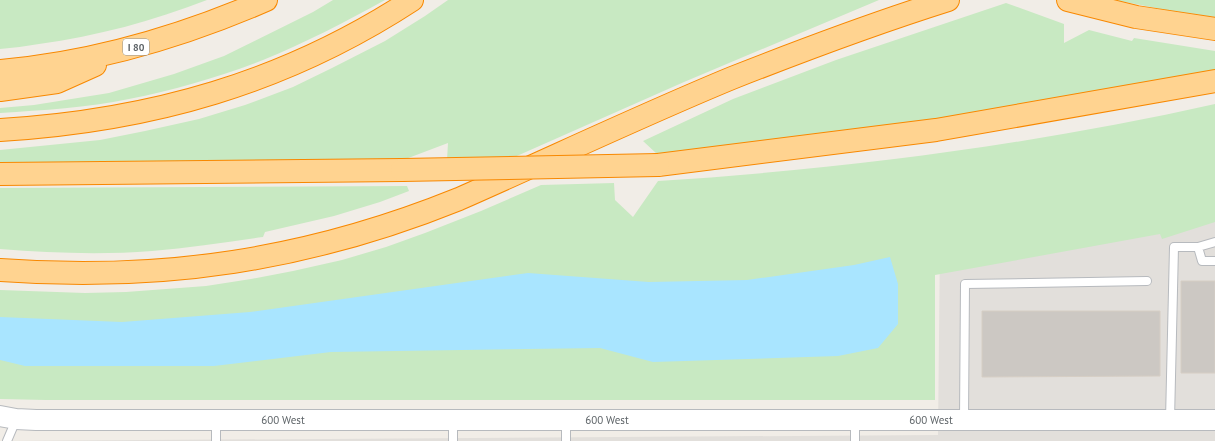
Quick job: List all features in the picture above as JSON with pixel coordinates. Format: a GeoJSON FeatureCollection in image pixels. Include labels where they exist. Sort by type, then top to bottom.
{"type":"FeatureCollection","features":[{"type":"Feature","properties":{"kind":"highway","name":"I 80"},"geometry":{"type":"LineString","coordinates":[[0,71],[83,59],[132,48],[180,34],[266,0]]}},
{"type":"Feature","properties":{"kind":"highway"},"geometry":{"type":"LineString","coordinates":[[0,130],[87,122],[123,116],[156,109],[219,92],[312,56],[370,26],[412,0]]}},
{"type":"Feature","properties":{"kind":"highway"},"geometry":{"type":"LineString","coordinates":[[0,270],[68,274],[134,273],[173,270],[233,263],[266,257],[305,249],[363,233],[425,213],[459,199],[732,78],[853,32],[948,0]]}},
{"type":"Feature","properties":{"kind":"highway"},"geometry":{"type":"LineString","coordinates":[[1068,0],[1136,17],[1215,29]]}},
{"type":"Feature","properties":{"kind":"highway"},"geometry":{"type":"LineString","coordinates":[[0,90],[57,82],[132,48]]}},
{"type":"Feature","properties":{"kind":"highway"},"geometry":{"type":"LineString","coordinates":[[0,174],[402,170],[658,165],[936,130],[1215,81]]}},
{"type":"Feature","properties":{"kind":"street","name":"600 West"},"geometry":{"type":"LineString","coordinates":[[8,418],[36,420],[1215,420]]}},
{"type":"Feature","properties":{"kind":"lane"},"geometry":{"type":"LineString","coordinates":[[1170,420],[1174,247],[1198,247],[1215,242]]}},
{"type":"Feature","properties":{"kind":"lane"},"geometry":{"type":"LineString","coordinates":[[1198,247],[1202,261],[1215,261]]}},
{"type":"Feature","properties":{"kind":"lane"},"geometry":{"type":"LineString","coordinates":[[964,420],[965,284],[1147,282]]}},
{"type":"Feature","properties":{"kind":"lane"},"geometry":{"type":"LineString","coordinates":[[7,441],[8,418]]}},
{"type":"Feature","properties":{"kind":"lane"},"geometry":{"type":"LineString","coordinates":[[216,420],[216,441]]}},
{"type":"Feature","properties":{"kind":"lane"},"geometry":{"type":"LineString","coordinates":[[453,420],[453,441]]}},
{"type":"Feature","properties":{"kind":"lane"},"geometry":{"type":"LineString","coordinates":[[566,420],[566,441]]}},
{"type":"Feature","properties":{"kind":"lane"},"geometry":{"type":"LineString","coordinates":[[855,420],[855,441]]}},
{"type":"Feature","properties":{"kind":"shaded area"},"geometry":{"type":"Polygon","coordinates":[[[1215,161],[1215,441],[0,441],[938,435],[940,241],[1215,161]]]}},
{"type":"Feature","properties":{"kind":"green space"},"geometry":{"type":"Polygon","coordinates":[[[0,0],[207,0],[166,15],[82,37],[0,49],[0,0]]]}},
{"type":"Feature","properties":{"kind":"green space"},"geometry":{"type":"Polygon","coordinates":[[[333,0],[385,0],[294,47],[230,72],[180,87],[97,105],[0,113],[0,108],[34,105],[109,93],[174,74],[224,56],[313,12],[333,0]]]}},
{"type":"Feature","properties":{"kind":"green space"},"geometry":{"type":"Polygon","coordinates":[[[448,0],[879,0],[684,82],[510,159],[447,160],[448,143],[403,160],[0,163],[0,150],[100,140],[199,119],[245,105],[293,87],[385,41],[448,0]]]}},
{"type":"Feature","properties":{"kind":"green space"},"geometry":{"type":"Polygon","coordinates":[[[1115,0],[1215,0],[1215,17],[1166,10],[1115,0]]]}},
{"type":"Feature","properties":{"kind":"green space"},"geometry":{"type":"Polygon","coordinates":[[[1006,3],[1064,24],[1064,43],[1089,30],[1132,41],[1134,38],[1215,51],[1215,78],[1008,118],[657,154],[643,141],[733,99],[836,60],[1006,3]]]}},
{"type":"Feature","properties":{"kind":"green space"},"geometry":{"type":"Polygon","coordinates":[[[1215,104],[1215,222],[1162,239],[1160,234],[935,275],[935,400],[0,399],[0,290],[85,293],[126,292],[206,286],[293,271],[342,260],[386,247],[481,211],[541,185],[614,183],[615,200],[633,217],[658,181],[798,170],[938,153],[1077,132],[1215,104]]]}},
{"type":"Feature","properties":{"kind":"green space"},"geometry":{"type":"Polygon","coordinates":[[[407,186],[409,191],[380,202],[334,216],[265,232],[263,237],[180,248],[114,253],[38,252],[0,249],[0,188],[407,186]]]}},
{"type":"Feature","properties":{"kind":"water"},"geometry":{"type":"Polygon","coordinates":[[[890,257],[898,284],[898,324],[878,348],[838,356],[653,362],[600,348],[331,352],[214,366],[25,366],[0,360],[0,317],[122,322],[250,312],[528,273],[649,282],[747,280],[854,265],[890,257]]]}},
{"type":"Feature","properties":{"kind":"building"},"geometry":{"type":"Polygon","coordinates":[[[1181,281],[1215,281],[1215,373],[1181,373],[1181,281]]]}},
{"type":"Feature","properties":{"kind":"building"},"geometry":{"type":"Polygon","coordinates":[[[982,311],[1160,311],[1160,376],[982,377],[982,311]]]}}]}
